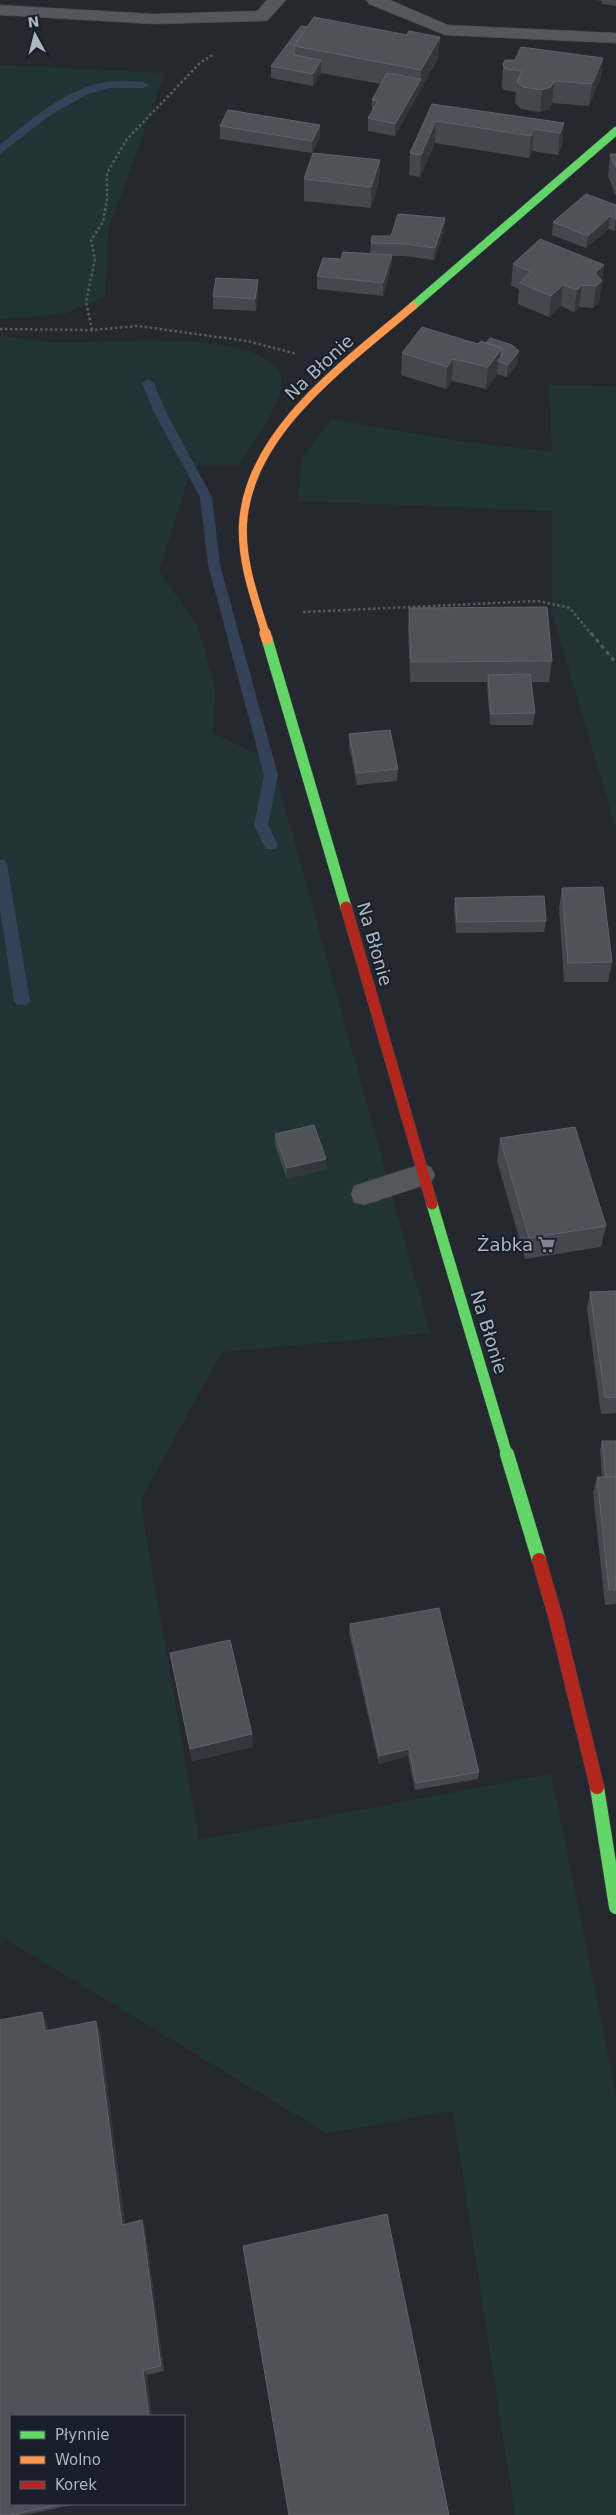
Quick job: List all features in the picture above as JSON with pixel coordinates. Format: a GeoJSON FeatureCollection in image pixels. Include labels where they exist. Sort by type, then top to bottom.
{"type":"FeatureCollection","features":[{"type":"Feature","properties":{"kind":"street","name":"Na Błonie"},"geometry":{"type":"LineString","coordinates":[[616,131],[313,392],[282,429],[257,470],[244,515],[245,563],[374,1002],[422,1175],[466,1313],[556,1619],[593,1765],[616,1908]]}},
{"type":"Feature","properties":{"kind":"lane"},"geometry":{"type":"LineString","coordinates":[[0,10],[94,17],[154,19],[262,16],[277,0]]}},
{"type":"Feature","properties":{"kind":"lane"},"geometry":{"type":"LineString","coordinates":[[375,0],[446,30],[616,38]]}},
{"type":"Feature","properties":{"kind":"lane"},"geometry":{"type":"LineString","coordinates":[[364,1194],[422,1175]]}},
{"type":"Feature","properties":{"kind":"path"},"geometry":{"type":"LineString","coordinates":[[92,330],[86,302],[95,259],[92,240],[103,222],[107,199],[107,173],[127,139],[200,63],[262,16]]}},
{"type":"Feature","properties":{"kind":"path"},"geometry":{"type":"LineString","coordinates":[[0,328],[92,330],[138,326],[247,341],[294,353]]}},
{"type":"Feature","properties":{"kind":"path"},"geometry":{"type":"LineString","coordinates":[[260,614],[538,601],[570,608],[616,662]]}},
{"type":"Feature","properties":{"kind":"shaded area"},"geometry":{"type":"Polygon","coordinates":[[[0,65],[165,73],[108,231],[105,297],[64,314],[0,319],[0,65]]]}},
{"type":"Feature","properties":{"kind":"shaded area"},"geometry":{"type":"Polygon","coordinates":[[[0,336],[63,343],[153,340],[187,341],[220,345],[249,351],[270,362],[281,378],[281,387],[273,411],[238,466],[192,466],[159,571],[197,625],[215,686],[213,733],[272,761],[430,1333],[222,1352],[140,1501],[199,1840],[551,1774],[616,2094],[616,2515],[515,2515],[453,2111],[326,2133],[7,1940],[0,1945],[0,336]]]}},
{"type":"Feature","properties":{"kind":"shaded area"},"geometry":{"type":"Polygon","coordinates":[[[549,385],[616,386],[616,828],[552,613],[552,511],[298,501],[302,458],[332,419],[445,439],[552,452],[549,385]]]}},
{"type":"Feature","properties":{"kind":"building"},"geometry":{"type":"Polygon","coordinates":[[[314,17],[407,35],[409,31],[440,37],[421,70],[294,46],[314,17]]]}},
{"type":"Feature","properties":{"kind":"building"},"geometry":{"type":"Polygon","coordinates":[[[301,26],[307,27],[294,46],[294,55],[321,60],[313,74],[271,66],[301,26]]]}},
{"type":"Feature","properties":{"kind":"building"},"geometry":{"type":"Polygon","coordinates":[[[521,47],[603,58],[592,84],[554,81],[551,87],[542,90],[523,87],[517,82],[522,71],[505,69],[503,64],[505,60],[515,60],[521,47]]]}},
{"type":"Feature","properties":{"kind":"building"},"geometry":{"type":"Polygon","coordinates":[[[387,73],[421,79],[395,124],[368,118],[378,101],[372,100],[387,73]]]}},
{"type":"Feature","properties":{"kind":"building"},"geometry":{"type":"Polygon","coordinates":[[[432,104],[564,123],[560,133],[534,129],[531,136],[436,121],[421,155],[410,153],[432,104]]]}},
{"type":"Feature","properties":{"kind":"building"},"geometry":{"type":"Polygon","coordinates":[[[228,110],[320,125],[312,141],[220,126],[228,110]]]}},
{"type":"Feature","properties":{"kind":"building"},"geometry":{"type":"Polygon","coordinates":[[[313,153],[380,160],[371,187],[304,179],[313,153]]]}},
{"type":"Feature","properties":{"kind":"building"},"geometry":{"type":"Polygon","coordinates":[[[610,154],[616,154],[616,168],[610,154]]]}},
{"type":"Feature","properties":{"kind":"building"},"geometry":{"type":"Polygon","coordinates":[[[586,194],[616,205],[616,218],[610,216],[588,236],[553,222],[586,194]]]}},
{"type":"Feature","properties":{"kind":"building"},"geometry":{"type":"Polygon","coordinates":[[[398,214],[445,218],[435,248],[404,244],[371,243],[372,236],[391,236],[398,214]]]}},
{"type":"Feature","properties":{"kind":"building"},"geometry":{"type":"Polygon","coordinates":[[[540,239],[604,265],[595,273],[602,281],[596,286],[582,285],[577,290],[563,285],[551,296],[520,283],[531,272],[513,264],[540,239]]]}},
{"type":"Feature","properties":{"kind":"building"},"geometry":{"type":"Polygon","coordinates":[[[343,252],[392,255],[383,283],[317,276],[323,258],[341,259],[343,252]]]}},
{"type":"Feature","properties":{"kind":"building"},"geometry":{"type":"Polygon","coordinates":[[[216,278],[258,280],[255,299],[213,296],[216,278]]]}},
{"type":"Feature","properties":{"kind":"building"},"geometry":{"type":"Polygon","coordinates":[[[422,327],[478,344],[481,341],[502,348],[488,367],[453,359],[447,367],[402,353],[422,327]]]}},
{"type":"Feature","properties":{"kind":"building"},"geometry":{"type":"Polygon","coordinates":[[[490,338],[512,345],[519,351],[508,365],[498,361],[501,357],[502,348],[486,343],[490,338]]]}},
{"type":"Feature","properties":{"kind":"building"},"geometry":{"type":"Polygon","coordinates":[[[547,607],[552,661],[411,662],[409,608],[547,607]]]}},
{"type":"Feature","properties":{"kind":"building"},"geometry":{"type":"Polygon","coordinates":[[[530,674],[535,713],[491,714],[488,675],[530,674]]]}},
{"type":"Feature","properties":{"kind":"building"},"geometry":{"type":"Polygon","coordinates":[[[390,730],[398,769],[357,773],[349,734],[390,730]]]}},
{"type":"Feature","properties":{"kind":"building"},"geometry":{"type":"Polygon","coordinates":[[[603,887],[612,962],[568,963],[562,888],[603,887]]]}},
{"type":"Feature","properties":{"kind":"building"},"geometry":{"type":"Polygon","coordinates":[[[544,896],[546,921],[457,922],[455,898],[544,896]]]}},
{"type":"Feature","properties":{"kind":"building"},"geometry":{"type":"Polygon","coordinates":[[[314,1125],[326,1159],[287,1168],[275,1134],[314,1125]]]}},
{"type":"Feature","properties":{"kind":"building"},"geometry":{"type":"Polygon","coordinates":[[[575,1127],[606,1226],[529,1238],[500,1138],[575,1127]]]}},
{"type":"Feature","properties":{"kind":"building"},"geometry":{"type":"Polygon","coordinates":[[[616,1291],[616,1397],[605,1398],[590,1292],[616,1291]]]}},
{"type":"Feature","properties":{"kind":"building"},"geometry":{"type":"Polygon","coordinates":[[[602,1441],[616,1441],[616,1477],[606,1477],[602,1441]]]}},
{"type":"Feature","properties":{"kind":"building"},"geometry":{"type":"Polygon","coordinates":[[[597,1477],[616,1477],[616,1590],[609,1590],[597,1477]]]}},
{"type":"Feature","properties":{"kind":"building"},"geometry":{"type":"Polygon","coordinates":[[[439,1608],[479,1772],[416,1783],[409,1749],[379,1756],[350,1624],[439,1608]]]}},
{"type":"Feature","properties":{"kind":"building"},"geometry":{"type":"Polygon","coordinates":[[[230,1640],[252,1734],[190,1749],[170,1653],[230,1640]]]}},
{"type":"Feature","properties":{"kind":"building"},"geometry":{"type":"Polygon","coordinates":[[[42,2012],[45,2031],[96,2021],[122,2225],[142,2220],[161,2366],[143,2370],[149,2415],[10,2415],[10,2505],[58,2505],[10,2515],[0,2515],[0,2020],[42,2012]]]}},
{"type":"Feature","properties":{"kind":"building"},"geometry":{"type":"Polygon","coordinates":[[[387,2214],[449,2515],[289,2515],[243,2246],[387,2214]]]}},
{"type":"Feature","properties":{"kind":"waterway"},"geometry":{"type":"LineString","coordinates":[[0,151],[46,114],[84,92],[109,85],[144,85]]}},
{"type":"Feature","properties":{"kind":"waterway"},"geometry":{"type":"LineString","coordinates":[[148,383],[161,414],[206,497],[214,565],[271,775],[261,825],[271,845]]}},
{"type":"Feature","properties":{"kind":"waterway"},"geometry":{"type":"LineString","coordinates":[[0,864],[22,1001]]}},
{"type":"Feature","properties":{"kind":"traffic: fast"},"geometry":{"type":"LineString","coordinates":[[413,306],[616,131]]}},
{"type":"Feature","properties":{"kind":"traffic: fast"},"geometry":{"type":"LineString","coordinates":[[267,639],[346,907]]}},
{"type":"Feature","properties":{"kind":"traffic: fast"},"geometry":{"type":"LineString","coordinates":[[432,1204],[539,1560]]}},
{"type":"Feature","properties":{"kind":"traffic: fast"},"geometry":{"type":"LineString","coordinates":[[597,1787],[616,1907]]}},
{"type":"Feature","properties":{"kind":"traffic: slow"},"geometry":{"type":"LineString","coordinates":[[267,639],[247,568],[243,539],[245,507],[250,489],[267,453],[301,405],[324,381],[413,306]]}},
{"type":"Feature","properties":{"kind":"traffic: jam"},"geometry":{"type":"LineString","coordinates":[[346,907],[432,1204]]}},
{"type":"Feature","properties":{"kind":"traffic: jam"},"geometry":{"type":"LineString","coordinates":[[539,1560],[556,1619],[597,1787]]}},
{"type":"Feature","properties":{"kind":"place","name":"Żabka"},"geometry":{"type":"Point","coordinates":[547,1244]}}]}
